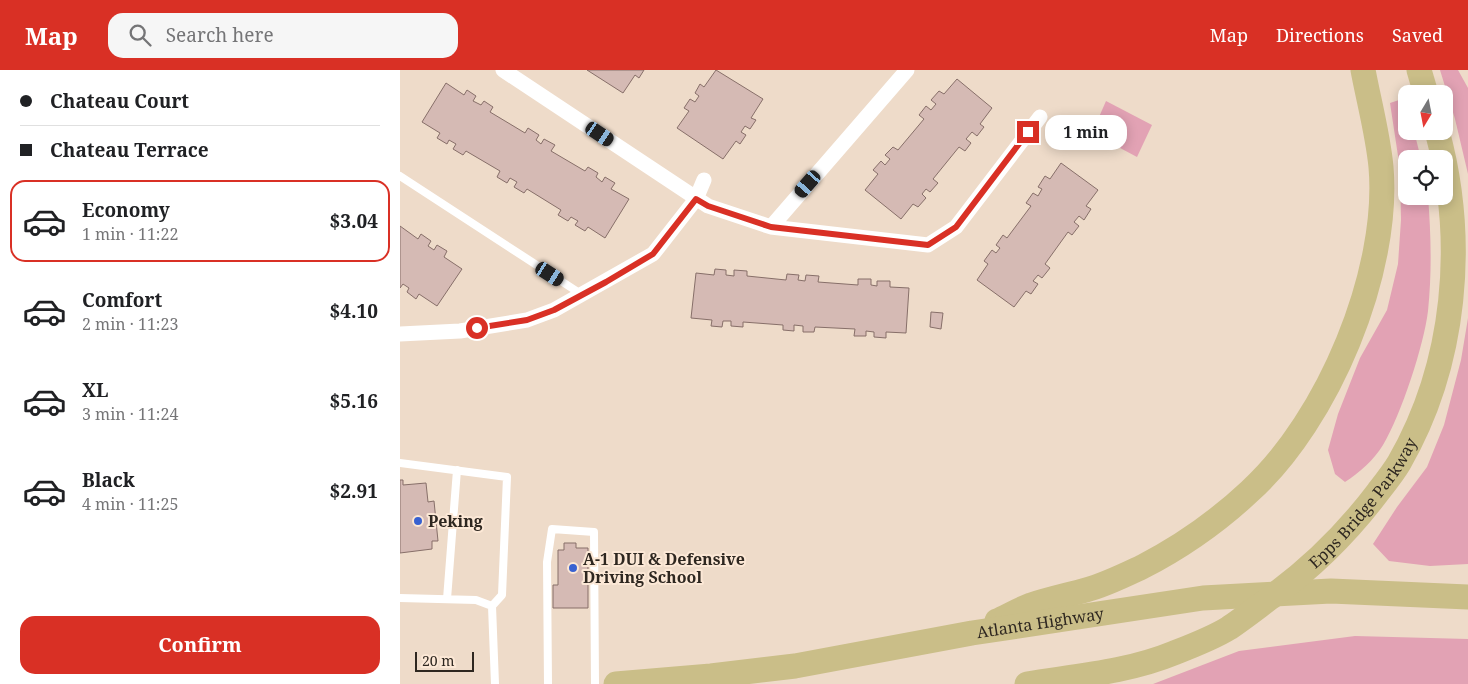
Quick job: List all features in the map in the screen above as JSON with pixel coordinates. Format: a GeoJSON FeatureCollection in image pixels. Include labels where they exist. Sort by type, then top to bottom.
{"type":"FeatureCollection","features":[{"type":"Feature","properties":{"kind":"main road"},"geometry":{"type":"LineString","coordinates":[[972,633],[1031,605],[1089,589],[1142,567],[1200,532],[1251,491],[1278,461],[1301,430],[1347,349],[1374,257],[1381,167],[1363,70]]}},
{"type":"Feature","properties":{"kind":"main road"},"geometry":{"type":"LineString","coordinates":[[1419,70],[1423,85]]}},
{"type":"Feature","properties":{"kind":"main road","name":"Epps Bridge Parkway"},"geometry":{"type":"LineString","coordinates":[[1026,684],[1115,670],[1173,654],[1227,629],[1301,575],[1329,551],[1353,526],[1399,464],[1429,397],[1448,328],[1453,276],[1451,223],[1444,160],[1439,140]]}},
{"type":"Feature","properties":{"kind":"main road","name":"Atlanta Highway"},"geometry":{"type":"LineString","coordinates":[[616,684],[711,676],[794,666],[972,633],[1203,598],[1331,590],[1468,597]]}},
{"type":"Feature","properties":{"kind":"street"},"geometry":{"type":"LineString","coordinates":[[503,70],[708,206],[771,227],[928,245],[956,227],[1040,116]]}},
{"type":"Feature","properties":{"kind":"street"},"geometry":{"type":"LineString","coordinates":[[771,227],[907,70]]}},
{"type":"Feature","properties":{"kind":"street"},"geometry":{"type":"LineString","coordinates":[[400,334],[460,331],[527,320],[554,310],[653,254],[696,199],[704,180]]}},
{"type":"Feature","properties":{"kind":"lane"},"geometry":{"type":"LineString","coordinates":[[400,176],[583,295]]}},
{"type":"Feature","properties":{"kind":"lane"},"geometry":{"type":"LineString","coordinates":[[400,463],[507,477],[502,594],[492,606],[495,684]]}},
{"type":"Feature","properties":{"kind":"lane"},"geometry":{"type":"LineString","coordinates":[[447,599],[457,470]]}},
{"type":"Feature","properties":{"kind":"lane"},"geometry":{"type":"LineString","coordinates":[[548,684],[547,562],[552,529],[594,532],[595,684]]}},
{"type":"Feature","properties":{"kind":"lane"},"geometry":{"type":"LineString","coordinates":[[400,598],[476,600],[492,606]]}},
{"type":"Feature","properties":{"kind":"shaded area"},"geometry":{"type":"Polygon","coordinates":[[[1440,70],[1458,70],[1468,88],[1468,174],[1453,112],[1453,85],[1445,85],[1440,70]]]}},
{"type":"Feature","properties":{"kind":"shaded area"},"geometry":{"type":"Polygon","coordinates":[[[1398,100],[1398,140],[1416,140],[1419,150],[1398,150],[1398,156],[1390,103],[1398,100]]]}},
{"type":"Feature","properties":{"kind":"shaded area"},"geometry":{"type":"Polygon","coordinates":[[[1106,101],[1152,125],[1137,157],[1092,133],[1106,101]]]}},
{"type":"Feature","properties":{"kind":"shaded area"},"geometry":{"type":"Polygon","coordinates":[[[1401,205],[1429,205],[1431,253],[1426,325],[1417,360],[1390,432],[1371,461],[1345,482],[1335,474],[1328,450],[1338,414],[1360,358],[1387,310],[1398,264],[1401,205]]]}},
{"type":"Feature","properties":{"kind":"shaded area"},"geometry":{"type":"Polygon","coordinates":[[[1468,318],[1468,564],[1430,566],[1389,561],[1373,544],[1397,507],[1427,467],[1444,425],[1461,360],[1468,318]]]}},
{"type":"Feature","properties":{"kind":"shaded area"},"geometry":{"type":"Polygon","coordinates":[[[1355,636],[1468,639],[1468,684],[1153,684],[1239,651],[1355,636]]]}},
{"type":"Feature","properties":{"kind":"building"},"geometry":{"type":"Polygon","coordinates":[[[587,70],[644,70],[639,78],[635,75],[623,93],[587,70]]]}},
{"type":"Feature","properties":{"kind":"building"},"geometry":{"type":"Polygon","coordinates":[[[716,70],[763,99],[751,118],[756,120],[750,129],[745,126],[741,132],[746,135],[740,144],[736,141],[723,159],[677,128],[689,111],[684,108],[690,99],[695,102],[699,96],[695,93],[700,84],[704,87],[716,70]]]}},
{"type":"Feature","properties":{"kind":"building"},"geometry":{"type":"Polygon","coordinates":[[[957,79],[992,108],[980,124],[984,127],[977,136],[972,132],[966,139],[971,143],[965,151],[959,147],[933,179],[938,183],[930,192],[926,189],[922,194],[926,198],[918,207],[913,204],[901,219],[865,190],[878,174],[873,170],[881,161],[885,165],[890,159],[885,155],[893,147],[898,150],[924,119],[919,115],[926,106],[931,110],[936,104],[931,100],[939,91],[944,94],[957,79]]]}},
{"type":"Feature","properties":{"kind":"building"},"geometry":{"type":"Polygon","coordinates":[[[446,83],[464,95],[467,90],[476,96],[473,101],[481,105],[484,101],[493,107],[490,112],[525,133],[528,128],[539,135],[536,140],[541,144],[544,139],[555,145],[551,151],[585,171],[588,167],[598,173],[596,177],[602,182],[605,177],[615,183],[611,189],[629,199],[605,238],[588,227],[585,231],[575,225],[578,221],[571,217],[568,221],[558,215],[561,210],[527,189],[524,193],[514,187],[517,182],[510,178],[507,183],[497,177],[500,171],[466,151],[463,155],[453,149],[456,144],[449,140],[447,144],[437,138],[440,133],[422,122],[446,83]]]}},
{"type":"Feature","properties":{"kind":"building"},"geometry":{"type":"Polygon","coordinates":[[[1061,163],[1098,190],[1086,206],[1091,209],[1084,220],[1079,216],[1074,222],[1079,226],[1072,235],[1068,232],[1045,264],[1050,268],[1042,278],[1038,275],[1033,281],[1038,284],[1031,294],[1026,291],[1014,307],[977,280],[988,264],[984,261],[992,250],[996,253],[1000,248],[996,245],[1003,235],[1007,238],[1031,206],[1026,203],[1033,193],[1038,196],[1042,189],[1038,187],[1045,176],[1050,179],[1061,163]]]}},
{"type":"Feature","properties":{"kind":"building"},"geometry":{"type":"Polygon","coordinates":[[[400,226],[418,239],[421,234],[431,241],[428,246],[434,250],[437,245],[447,251],[444,257],[462,269],[437,306],[419,294],[416,299],[407,292],[409,288],[403,284],[400,288],[400,226]]]}},
{"type":"Feature","properties":{"kind":"building"},"geometry":{"type":"Polygon","coordinates":[[[715,269],[726,270],[726,275],[734,276],[734,270],[747,271],[747,276],[786,280],[787,274],[799,275],[798,280],[805,281],[806,275],[819,276],[818,282],[858,285],[858,279],[871,279],[871,285],[877,286],[877,281],[890,281],[890,287],[909,288],[906,333],[886,332],[886,338],[874,337],[874,332],[866,331],[866,336],[854,336],[855,329],[815,327],[814,332],[803,332],[803,326],[794,325],[794,331],[783,330],[783,325],[743,322],[743,327],[731,326],[731,321],[723,321],[722,327],[711,326],[712,320],[691,318],[696,273],[714,275],[715,269]]]}},
{"type":"Feature","properties":{"kind":"building"},"geometry":{"type":"Polygon","coordinates":[[[931,312],[943,313],[941,329],[930,327],[931,312]]]}},
{"type":"Feature","properties":{"kind":"building","name":"Peking"},"geometry":{"type":"Polygon","coordinates":[[[400,480],[403,480],[403,485],[426,483],[428,502],[434,501],[438,541],[432,541],[432,549],[400,553],[400,480]]]}},
{"type":"Feature","properties":{"kind":"building","name":"A-1 DUI & Defensive Driving School"},"geometry":{"type":"Polygon","coordinates":[[[564,543],[576,543],[576,548],[588,548],[588,608],[553,608],[553,585],[558,585],[558,550],[564,550],[564,543]]]}},
{"type":"Feature","properties":{"kind":"place","name":"Peking"},"geometry":{"type":"Point","coordinates":[418,521]}},
{"type":"Feature","properties":{"kind":"place","name":"A-1 DUI & Defensive Driving School"},"geometry":{"type":"Point","coordinates":[573,568]}},
{"type":"Feature","properties":{"kind":"route"},"geometry":{"type":"LineString","coordinates":[[477,328],[527,320],[554,310],[606,282],[653,254],[696,199],[708,206],[771,227],[928,245],[956,227],[1028,132]]}}]}
